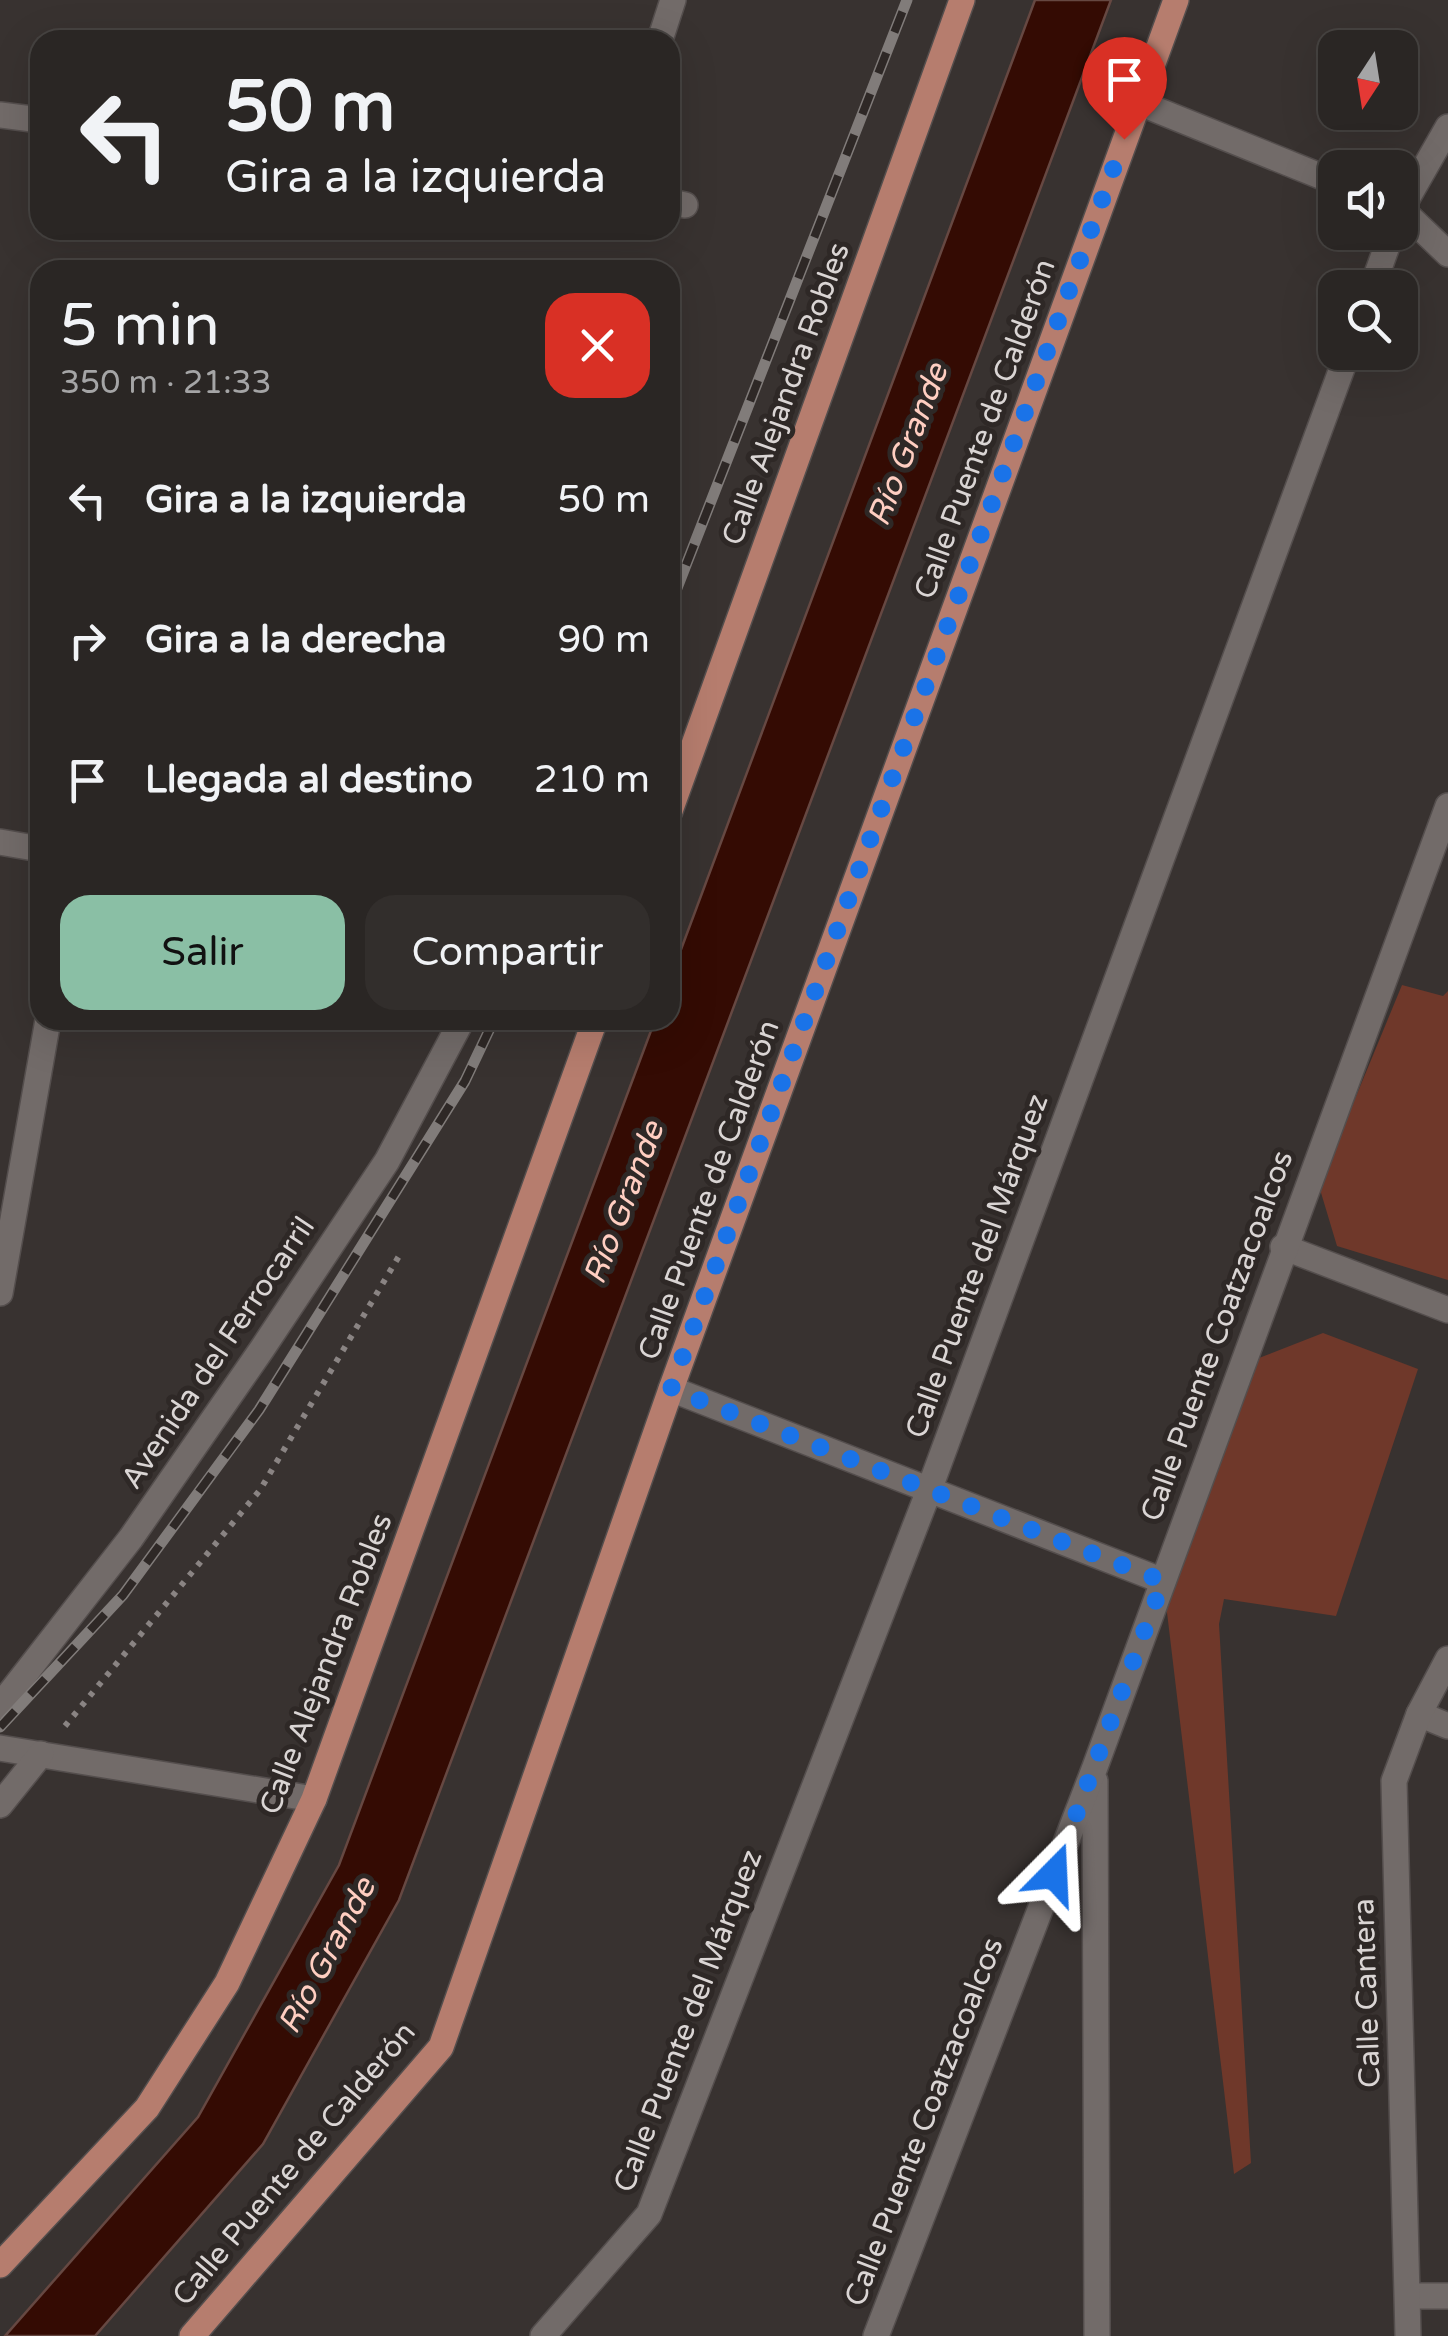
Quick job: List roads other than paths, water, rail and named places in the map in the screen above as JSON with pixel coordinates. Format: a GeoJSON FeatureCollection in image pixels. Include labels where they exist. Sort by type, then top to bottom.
{"type":"FeatureCollection","features":[{"type":"Feature","properties":{"kind":"main road","name":"Calle Alejandra Robles"},"geometry":{"type":"LineString","coordinates":[[680,783],[962,0]]}},
{"type":"Feature","properties":{"kind":"main road","name":"Calle Puente de Calderón"},"geometry":{"type":"LineString","coordinates":[[192,2336],[440,2047],[671,1389],[1176,0]]}},
{"type":"Feature","properties":{"kind":"main road","name":"Calle Alejandra Robles"},"geometry":{"type":"LineString","coordinates":[[0,2265],[147,2108],[227,1983],[314,1799],[591,1030]]}},
{"type":"Feature","properties":{"kind":"street"},"geometry":{"type":"LineString","coordinates":[[663,30],[673,0]]}},
{"type":"Feature","properties":{"kind":"street"},"geometry":{"type":"LineString","coordinates":[[1137,102],[1318,175]]}},
{"type":"Feature","properties":{"kind":"street"},"geometry":{"type":"LineString","coordinates":[[0,115],[30,119]]}},
{"type":"Feature","properties":{"kind":"street"},"geometry":{"type":"LineString","coordinates":[[1418,178],[1447,129]]}},
{"type":"Feature","properties":{"kind":"street"},"geometry":{"type":"LineString","coordinates":[[1418,226],[1448,254]]}},
{"type":"Feature","properties":{"kind":"street","name":"Calle Puente del Márquez"},"geometry":{"type":"LineString","coordinates":[[543,2336],[649,2214],[928,1493],[1341,370]]}},
{"type":"Feature","properties":{"kind":"street","name":"Calle Puente Coatzacoalcos"},"geometry":{"type":"LineString","coordinates":[[876,2336],[1095,1767],[1448,806]]}},
{"type":"Feature","properties":{"kind":"street"},"geometry":{"type":"LineString","coordinates":[[0,842],[30,847]]}},
{"type":"Feature","properties":{"kind":"street"},"geometry":{"type":"LineString","coordinates":[[0,1294],[46,1030]]}},
{"type":"Feature","properties":{"kind":"street","name":"Avenida del Ferrocarril"},"geometry":{"type":"LineString","coordinates":[[0,1706],[131,1538],[262,1349],[387,1161],[457,1030]]}},
{"type":"Feature","properties":{"kind":"street"},"geometry":{"type":"LineString","coordinates":[[1283,1248],[1448,1310]]}},
{"type":"Feature","properties":{"kind":"street"},"geometry":{"type":"LineString","coordinates":[[671,1389],[928,1493],[1163,1581]]}},
{"type":"Feature","properties":{"kind":"street","name":"Calle Cantera"},"geometry":{"type":"LineString","coordinates":[[1408,2336],[1394,1781],[1419,1714],[1448,1659]]}},
{"type":"Feature","properties":{"kind":"street"},"geometry":{"type":"LineString","coordinates":[[1419,1714],[1448,1726]]}},
{"type":"Feature","properties":{"kind":"street"},"geometry":{"type":"LineString","coordinates":[[0,1748],[314,1799]]}},
{"type":"Feature","properties":{"kind":"street"},"geometry":{"type":"LineString","coordinates":[[0,1805],[42,1754]]}},
{"type":"Feature","properties":{"kind":"street"},"geometry":{"type":"LineString","coordinates":[[1095,1767],[1098,2336]]}},
{"type":"Feature","properties":{"kind":"street"},"geometry":{"type":"LineString","coordinates":[[1408,2296],[1448,2296]]}},
{"type":"Feature","properties":{"kind":"water","name":"Río Grande"},"geometry":{"type":"Polygon","coordinates":[[[1035,0],[1111,0],[399,1900],[263,2144],[95,2336],[5,2336],[198,2117],[339,1865],[651,1030],[680,1030],[680,952],[1035,0]]]}},
{"type":"Feature","properties":{"kind":"railway"},"geometry":{"type":"LineString","coordinates":[[680,580],[907,0]]}},
{"type":"Feature","properties":{"kind":"railway"},"geometry":{"type":"LineString","coordinates":[[0,1727],[123,1595],[259,1410],[465,1081],[489,1030]]}}]}
